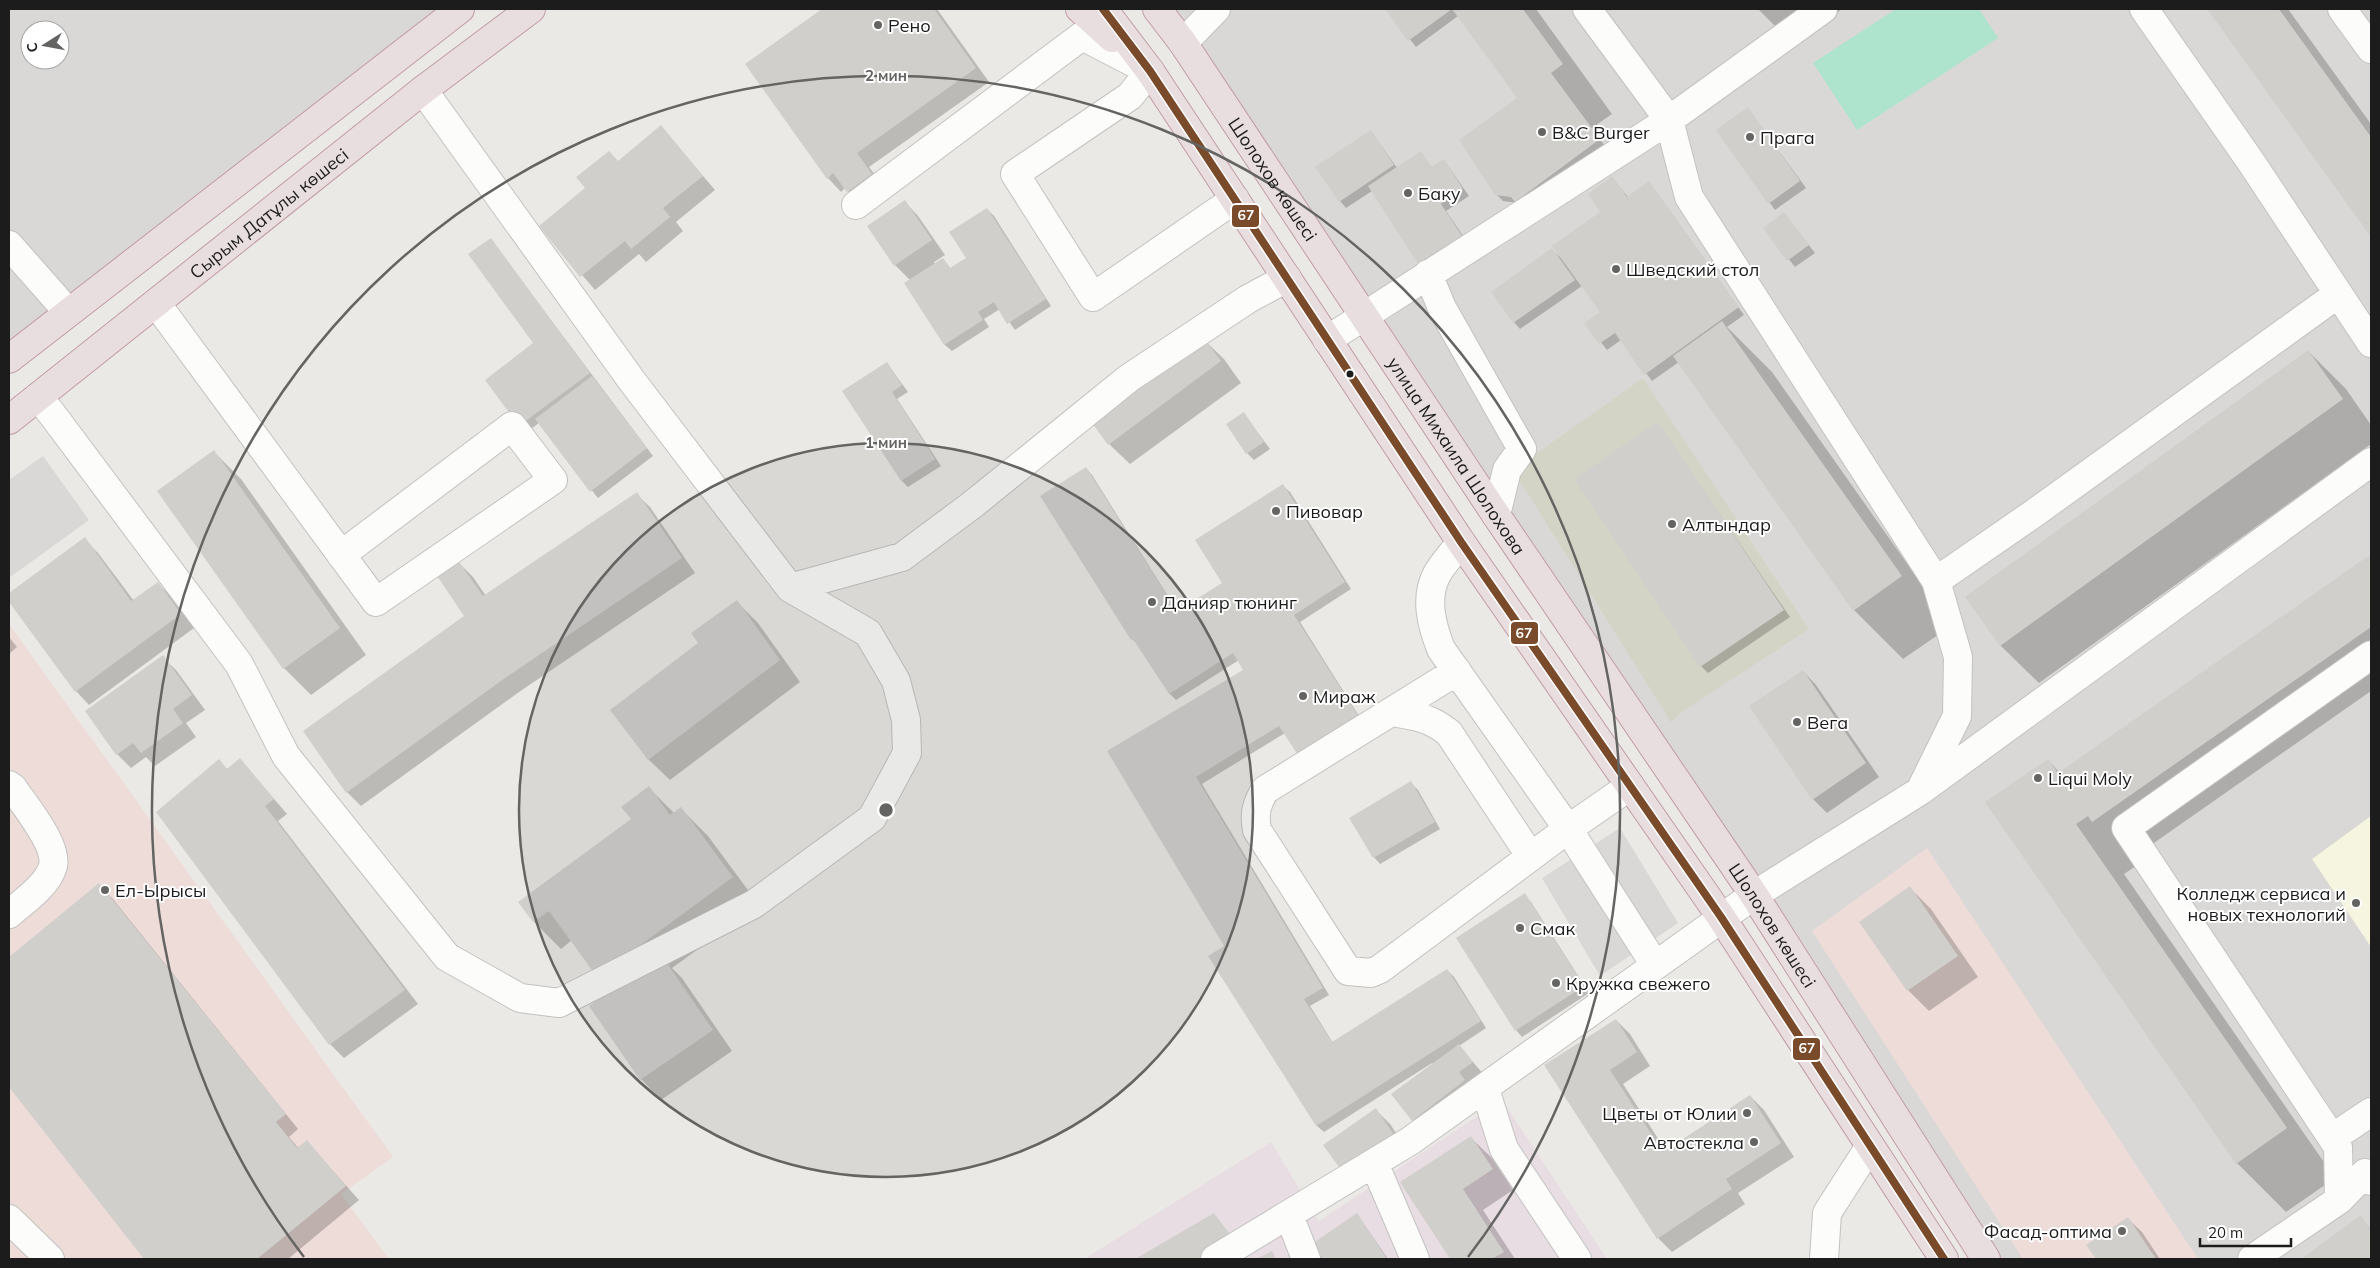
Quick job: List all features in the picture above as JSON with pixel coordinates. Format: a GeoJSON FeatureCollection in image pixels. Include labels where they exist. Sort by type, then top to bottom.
{"type":"FeatureCollection","features":[{"type":"Feature","properties":{"kind":"highway"},"geometry":{"type":"LineString","coordinates":[[9,359],[460,9]]}},
{"type":"Feature","properties":{"kind":"highway","name":"Сырым Датұлы көшесі"},"geometry":{"type":"LineString","coordinates":[[9,420],[424,90],[531,9]]}},
{"type":"Feature","properties":{"kind":"highway"},"geometry":{"type":"LineString","coordinates":[[1080,9],[1150,71]]}},
{"type":"Feature","properties":{"kind":"highway"},"geometry":{"type":"LineString","coordinates":[[1102,9],[1150,71],[1462,542],[1722,918],[1944,1259]]}},
{"type":"Feature","properties":{"kind":"highway"},"geometry":{"type":"LineString","coordinates":[[1157,9],[1183,43]]}},
{"type":"Feature","properties":{"kind":"highway"},"geometry":{"type":"LineString","coordinates":[[1170,9],[1183,43]]}},
{"type":"Feature","properties":{"kind":"highway","name":"Шолохов көшесі"},"geometry":{"type":"LineString","coordinates":[[1183,43],[1364,315]]}},
{"type":"Feature","properties":{"kind":"highway","name":"улица Михаила Шолохова"},"geometry":{"type":"LineString","coordinates":[[1364,315],[1550,596]]}},
{"type":"Feature","properties":{"kind":"highway","name":"Шолохов көшесі"},"geometry":{"type":"LineString","coordinates":[[1550,596],[1754,895],[1986,1259]]}},
{"type":"Feature","properties":{"kind":"lane"},"geometry":{"type":"LineString","coordinates":[[1183,43],[1216,9]]}},
{"type":"Feature","properties":{"kind":"lane"},"geometry":{"type":"LineString","coordinates":[[1587,9],[1669,120],[1689,197],[1936,581],[1958,657],[1957,716],[1920,791]]}},
{"type":"Feature","properties":{"kind":"lane"},"geometry":{"type":"LineString","coordinates":[[1328,340],[1669,120],[1823,9]]}},
{"type":"Feature","properties":{"kind":"lane"},"geometry":{"type":"LineString","coordinates":[[2144,9],[2251,162],[2371,343]]}},
{"type":"Feature","properties":{"kind":"lane"},"geometry":{"type":"LineString","coordinates":[[2342,9],[2371,49]]}},
{"type":"Feature","properties":{"kind":"lane"},"geometry":{"type":"LineString","coordinates":[[856,205],[1082,36],[1150,71],[1130,96],[1015,174],[1093,297],[1235,199]]}},
{"type":"Feature","properties":{"kind":"lane"},"geometry":{"type":"LineString","coordinates":[[38,397],[239,664],[286,756],[304,779],[447,957],[520,998],[559,1004],[754,904],[872,818],[907,753],[906,720],[896,681],[868,633],[790,588],[632,381],[424,90]]}},
{"type":"Feature","properties":{"kind":"lane"},"geometry":{"type":"LineString","coordinates":[[9,245],[68,312]]}},
{"type":"Feature","properties":{"kind":"lane"},"geometry":{"type":"LineString","coordinates":[[1428,274],[1442,308],[1522,449],[1507,470],[1496,516]]}},
{"type":"Feature","properties":{"kind":"lane"},"geometry":{"type":"LineString","coordinates":[[790,588],[902,558],[972,505],[1128,378],[1248,299],[1287,278]]}},
{"type":"Feature","properties":{"kind":"lane"},"geometry":{"type":"LineString","coordinates":[[1936,581],[2042,508],[2338,294]]}},
{"type":"Feature","properties":{"kind":"lane"},"geometry":{"type":"LineString","coordinates":[[156,303],[341,555],[376,602],[553,480],[512,426],[341,555]]}},
{"type":"Feature","properties":{"kind":"lane"},"geometry":{"type":"LineString","coordinates":[[1215,1259],[1410,1141],[1754,895],[1920,791],[2371,462]]}},
{"type":"Feature","properties":{"kind":"lane"},"geometry":{"type":"LineString","coordinates":[[1462,542],[1437,574],[1431,597],[1431,622],[1441,649],[1568,829],[1655,965]]}},
{"type":"Feature","properties":{"kind":"lane"},"geometry":{"type":"LineString","coordinates":[[2339,1200],[2338,1147],[2126,828],[2371,655]]}},
{"type":"Feature","properties":{"kind":"lane"},"geometry":{"type":"LineString","coordinates":[[1457,671],[1265,790],[1258,801],[1254,816],[1257,830],[1348,971],[1371,973],[1380,969],[1568,829],[1630,786]]}},
{"type":"Feature","properties":{"kind":"lane"},"geometry":{"type":"LineString","coordinates":[[1390,712],[1420,716],[1436,722],[1449,733],[1531,857]]}},
{"type":"Feature","properties":{"kind":"lane"},"geometry":{"type":"LineString","coordinates":[[9,785],[13,788],[49,843],[53,866],[38,890],[9,914]]}},
{"type":"Feature","properties":{"kind":"lane"},"geometry":{"type":"LineString","coordinates":[[1484,1089],[1504,1149],[1576,1259]]}},
{"type":"Feature","properties":{"kind":"lane"},"geometry":{"type":"LineString","coordinates":[[2332,1138],[2371,1112]]}},
{"type":"Feature","properties":{"kind":"lane"},"geometry":{"type":"LineString","coordinates":[[1824,1259],[1827,1213],[1870,1146]]}},
{"type":"Feature","properties":{"kind":"lane"},"geometry":{"type":"LineString","coordinates":[[1374,1163],[1416,1259]]}},
{"type":"Feature","properties":{"kind":"lane"},"geometry":{"type":"LineString","coordinates":[[2268,1255],[2339,1200],[2365,1173],[2371,1181]]}},
{"type":"Feature","properties":{"kind":"lane"},"geometry":{"type":"LineString","coordinates":[[1289,1215],[1306,1259]]}},
{"type":"Feature","properties":{"kind":"lane"},"geometry":{"type":"LineString","coordinates":[[9,1218],[50,1259]]}},
{"type":"Feature","properties":{"kind":"shaded area"},"geometry":{"type":"Polygon","coordinates":[[[9,9],[460,9],[9,359],[9,9]]]}},
{"type":"Feature","properties":{"kind":"shaded area"},"geometry":{"type":"Polygon","coordinates":[[[1170,9],[2371,9],[2371,1259],[1986,1259],[1170,9]]]}},
{"type":"Feature","properties":{"kind":"shaded area"},"geometry":{"type":"Polygon","coordinates":[[[2049,9],[2176,9],[2198,39],[2113,100],[2049,9]]]}},
{"type":"Feature","properties":{"kind":"shaded area"},"geometry":{"type":"Polygon","coordinates":[[[1643,378],[1809,629],[1680,713],[1671,722],[1513,470],[1643,378]]]}},
{"type":"Feature","properties":{"kind":"shaded area"},"geometry":{"type":"Polygon","coordinates":[[[43,456],[89,520],[9,578],[9,480],[43,456]]]}},
{"type":"Feature","properties":{"kind":"shaded area","name":"Ел-Ырысы"},"geometry":{"type":"Polygon","coordinates":[[[9,624],[393,1157],[341,1194],[389,1259],[9,1259],[9,624]]]}},
{"type":"Feature","properties":{"kind":"shaded area","name":"Колледж сервиса и новых технологий"},"geometry":{"type":"Polygon","coordinates":[[[2371,816],[2371,947],[2312,859],[2371,816]]]}},
{"type":"Feature","properties":{"kind":"shaded area"},"geometry":{"type":"Polygon","coordinates":[[[1620,828],[1678,923],[1600,976],[1542,878],[1620,828]]]}},
{"type":"Feature","properties":{"kind":"shaded area","name":"Фасад-оптима"},"geometry":{"type":"Polygon","coordinates":[[[1927,848],[2198,1259],[2023,1259],[1812,931],[1927,848]]]}},
{"type":"Feature","properties":{"kind":"shaded area"},"geometry":{"type":"Polygon","coordinates":[[[1502,1100],[1607,1259],[1084,1259],[1271,1142],[1319,1221],[1502,1100]]]}},
{"type":"Feature","properties":{"kind":"green space"},"geometry":{"type":"Polygon","coordinates":[[[1896,9],[1979,9],[1998,38],[1857,130],[1813,63],[1896,9]]]}},
{"type":"Feature","properties":{"kind":"building"},"geometry":{"type":"Polygon","coordinates":[[[822,9],[934,9],[976,68],[857,153],[872,174],[847,192],[833,173],[827,179],[745,64],[822,9]]]}},
{"type":"Feature","properties":{"kind":"building"},"geometry":{"type":"Polygon","coordinates":[[[1385,9],[1452,9],[1408,41],[1385,9]]]}},
{"type":"Feature","properties":{"kind":"building"},"geometry":{"type":"Polygon","coordinates":[[[1452,9],[1523,9],[1563,64],[1551,73],[1600,139],[1515,202],[1511,197],[1495,195],[1459,140],[1517,98],[1452,9]]]}},
{"type":"Feature","properties":{"kind":"building"},"geometry":{"type":"Polygon","coordinates":[[[2207,9],[2279,9],[2371,137],[2371,237],[2207,9]]]}},
{"type":"Feature","properties":{"kind":"building"},"geometry":{"type":"Polygon","coordinates":[[[1748,107],[1800,181],[1768,204],[1716,130],[1748,107]]]}},
{"type":"Feature","properties":{"kind":"building"},"geometry":{"type":"Polygon","coordinates":[[[661,125],[703,176],[663,208],[670,217],[631,249],[625,241],[580,277],[539,226],[585,188],[576,177],[609,151],[618,161],[661,125]]]}},
{"type":"Feature","properties":{"kind":"building"},"geometry":{"type":"Polygon","coordinates":[[[1371,130],[1394,165],[1339,202],[1315,167],[1371,130]]]}},
{"type":"Feature","properties":{"kind":"building"},"geometry":{"type":"Polygon","coordinates":[[[1421,151],[1431,167],[1444,159],[1463,189],[1441,204],[1462,236],[1418,264],[1368,186],[1421,151]]]}},
{"type":"Feature","properties":{"kind":"building"},"geometry":{"type":"Polygon","coordinates":[[[1612,176],[1627,197],[1649,181],[1739,307],[1644,375],[1615,333],[1599,344],[1591,333],[1584,323],[1600,312],[1552,246],[1600,212],[1588,194],[1612,176]]]}},
{"type":"Feature","properties":{"kind":"building"},"geometry":{"type":"Polygon","coordinates":[[[905,200],[932,240],[894,266],[867,226],[905,200]]]}},
{"type":"Feature","properties":{"kind":"building"},"geometry":{"type":"Polygon","coordinates":[[[987,208],[1046,299],[1007,324],[994,302],[978,312],[983,320],[944,345],[904,283],[943,258],[950,268],[966,258],[949,232],[987,208]]]}},
{"type":"Feature","properties":{"kind":"building"},"geometry":{"type":"Polygon","coordinates":[[[1784,212],[1809,245],[1787,261],[1763,228],[1784,212]]]}},
{"type":"Feature","properties":{"kind":"building"},"geometry":{"type":"Polygon","coordinates":[[[491,238],[590,373],[519,426],[485,380],[533,343],[468,254],[491,238]]]}},
{"type":"Feature","properties":{"kind":"building"},"geometry":{"type":"Polygon","coordinates":[[[1552,248],[1575,280],[1513,323],[1491,292],[1552,248]]]}},
{"type":"Feature","properties":{"kind":"building"},"geometry":{"type":"Polygon","coordinates":[[[1722,321],[1902,576],[1853,611],[1673,356],[1722,321]]]}},
{"type":"Feature","properties":{"kind":"building"},"geometry":{"type":"Polygon","coordinates":[[[1203,337],[1221,361],[1108,445],[1090,420],[1203,337]]]}},
{"type":"Feature","properties":{"kind":"building"},"geometry":{"type":"Polygon","coordinates":[[[2308,350],[2343,399],[2000,646],[1965,597],[2308,350]]]}},
{"type":"Feature","properties":{"kind":"building"},"geometry":{"type":"Polygon","coordinates":[[[887,362],[902,385],[892,392],[935,459],[901,481],[842,391],[887,362]]]}},
{"type":"Feature","properties":{"kind":"building"},"geometry":{"type":"Polygon","coordinates":[[[592,376],[647,448],[590,492],[535,419],[592,376]]]}},
{"type":"Feature","properties":{"kind":"building"},"geometry":{"type":"Polygon","coordinates":[[[1244,412],[1264,442],[1246,454],[1226,424],[1244,412]]]}},
{"type":"Feature","properties":{"kind":"building"},"geometry":{"type":"Polygon","coordinates":[[[1658,422],[1784,610],[1700,667],[1574,479],[1658,422]]]}},
{"type":"Feature","properties":{"kind":"building"},"geometry":{"type":"Polygon","coordinates":[[[214,450],[340,628],[283,669],[157,491],[214,450]]]}},
{"type":"Feature","properties":{"kind":"building"},"geometry":{"type":"Polygon","coordinates":[[[1086,467],[1177,611],[1222,583],[1195,540],[1283,484],[1345,582],[1294,615],[1361,720],[1300,758],[1279,726],[1196,777],[1323,988],[1304,999],[1332,1042],[1447,969],[1481,1021],[1316,1126],[1208,956],[1224,946],[1107,751],[1243,670],[1233,653],[1169,694],[1133,639],[1131,640],[1040,496],[1086,467]]]}},
{"type":"Feature","properties":{"kind":"building"},"geometry":{"type":"Polygon","coordinates":[[[637,492],[682,558],[505,678],[346,793],[303,731],[464,616],[437,576],[459,562],[483,596],[637,492]]]}},
{"type":"Feature","properties":{"kind":"building"},"geometry":{"type":"Polygon","coordinates":[[[85,537],[131,601],[158,582],[181,614],[75,692],[9,602],[9,593],[85,537]]]}},
{"type":"Feature","properties":{"kind":"building"},"geometry":{"type":"Polygon","coordinates":[[[2371,554],[2371,627],[2092,822],[2088,816],[2076,824],[2287,1128],[2236,1164],[1985,802],[2048,759],[2058,773],[2371,554]]]}},
{"type":"Feature","properties":{"kind":"building"},"geometry":{"type":"Polygon","coordinates":[[[737,600],[780,660],[648,760],[610,710],[698,643],[691,633],[737,600]]]}},
{"type":"Feature","properties":{"kind":"building"},"geometry":{"type":"Polygon","coordinates":[[[163,655],[192,695],[173,709],[183,723],[141,753],[133,743],[116,755],[85,711],[163,655]]]}},
{"type":"Feature","properties":{"kind":"building"},"geometry":{"type":"Polygon","coordinates":[[[1803,670],[1866,763],[1812,800],[1749,706],[1803,670]]]}},
{"type":"Feature","properties":{"kind":"building"},"geometry":{"type":"Polygon","coordinates":[[[240,758],[274,799],[265,806],[405,990],[329,1045],[156,812],[219,759],[227,769],[240,758]]]}},
{"type":"Feature","properties":{"kind":"building"},"geometry":{"type":"Polygon","coordinates":[[[1411,781],[1435,822],[1373,858],[1349,818],[1411,781]]]}},
{"type":"Feature","properties":{"kind":"building"},"geometry":{"type":"Polygon","coordinates":[[[649,786],[670,815],[681,807],[733,877],[597,977],[549,911],[533,922],[518,902],[631,819],[621,807],[649,786]]]}},
{"type":"Feature","properties":{"kind":"building"},"geometry":{"type":"Polygon","coordinates":[[[99,883],[286,1114],[276,1122],[297,1148],[307,1140],[346,1186],[257,1259],[144,1259],[9,1087],[9,957],[99,883]]]}},
{"type":"Feature","properties":{"kind":"building"},"geometry":{"type":"Polygon","coordinates":[[[1910,886],[1958,956],[1907,991],[1859,922],[1910,886]]]}},
{"type":"Feature","properties":{"kind":"building"},"geometry":{"type":"Polygon","coordinates":[[[1525,893],[1584,986],[1515,1031],[1456,938],[1525,893]]]}},
{"type":"Feature","properties":{"kind":"building"},"geometry":{"type":"Polygon","coordinates":[[[662,956],[713,1030],[640,1080],[589,1006],[662,956]]]}},
{"type":"Feature","properties":{"kind":"building"},"geometry":{"type":"Polygon","coordinates":[[[1616,1019],[1637,1052],[1610,1070],[1663,1152],[1750,1095],[1781,1143],[1726,1179],[1732,1189],[1657,1239],[1544,1065],[1616,1019]]]}},
{"type":"Feature","properties":{"kind":"building"},"geometry":{"type":"Polygon","coordinates":[[[1459,1044],[1473,1062],[1459,1072],[1465,1080],[1412,1121],[1391,1094],[1459,1044]]]}},
{"type":"Feature","properties":{"kind":"building"},"geometry":{"type":"Polygon","coordinates":[[[1376,1108],[1396,1138],[1344,1174],[1323,1145],[1376,1108]]]}},
{"type":"Feature","properties":{"kind":"building"},"geometry":{"type":"Polygon","coordinates":[[[1471,1136],[1493,1169],[1463,1189],[1504,1252],[1492,1259],[1450,1259],[1400,1182],[1471,1136]]]}},
{"type":"Feature","properties":{"kind":"building"},"geometry":{"type":"Polygon","coordinates":[[[1214,1213],[1234,1240],[1200,1259],[1135,1259],[1214,1213]]]}},
{"type":"Feature","properties":{"kind":"building"},"geometry":{"type":"Polygon","coordinates":[[[1357,1213],[1387,1259],[1318,1259],[1309,1246],[1357,1213]]]}},
{"type":"Feature","properties":{"kind":"building"},"geometry":{"type":"Polygon","coordinates":[[[2361,1215],[2371,1230],[2371,1259],[2301,1259],[2361,1215]]]}},
{"type":"Feature","properties":{"kind":"building","name":"Фасад-оптима"},"geometry":{"type":"Polygon","coordinates":[[[2128,1217],[2156,1259],[2096,1259],[2086,1245],[2128,1217]]]}},
{"type":"Feature","properties":{"kind":"building"},"geometry":{"type":"Polygon","coordinates":[[[1272,1251],[1276,1259],[1256,1259],[1272,1251]]]}},
{"type":"Feature","properties":{"kind":"transit line","name":"67"},"geometry":{"type":"LineString","coordinates":[[1103,9],[1150,71],[1461,542],[1721,917],[1944,1259]]}},
{"type":"Feature","properties":{"kind":"place","name":"Рено"},"geometry":{"type":"Point","coordinates":[878,25]}},
{"type":"Feature","properties":{"kind":"place","name":"B&C Burger"},"geometry":{"type":"Point","coordinates":[1542,132]}},
{"type":"Feature","properties":{"kind":"place","name":"Прага"},"geometry":{"type":"Point","coordinates":[1750,137]}},
{"type":"Feature","properties":{"kind":"place","name":"Баку"},"geometry":{"type":"Point","coordinates":[1408,193]}},
{"type":"Feature","properties":{"kind":"place","name":"Шведский стол"},"geometry":{"type":"Point","coordinates":[1616,269]}},
{"type":"Feature","properties":{"kind":"place","name":"Пивовар"},"geometry":{"type":"Point","coordinates":[1276,511]}},
{"type":"Feature","properties":{"kind":"place","name":"Алтындар"},"geometry":{"type":"Point","coordinates":[1672,524]}},
{"type":"Feature","properties":{"kind":"place","name":"Данияр тюнинг"},"geometry":{"type":"Point","coordinates":[1152,602]}},
{"type":"Feature","properties":{"kind":"place","name":"Мираж"},"geometry":{"type":"Point","coordinates":[1303,696]}},
{"type":"Feature","properties":{"kind":"place","name":"Вега"},"geometry":{"type":"Point","coordinates":[1797,722]}},
{"type":"Feature","properties":{"kind":"place","name":"Liqui Moly"},"geometry":{"type":"Point","coordinates":[2038,778]}},
{"type":"Feature","properties":{"kind":"place","name":"Ел-Ырысы"},"geometry":{"type":"Point","coordinates":[105,890]}},
{"type":"Feature","properties":{"kind":"place","name":"Колледж сервиса и новых технологий"},"geometry":{"type":"Point","coordinates":[2356,903]}},
{"type":"Feature","properties":{"kind":"place","name":"Смак"},"geometry":{"type":"Point","coordinates":[1520,928]}},
{"type":"Feature","properties":{"kind":"place","name":"Кружка свежего"},"geometry":{"type":"Point","coordinates":[1556,983]}},
{"type":"Feature","properties":{"kind":"place","name":"Цветы от Юлии"},"geometry":{"type":"Point","coordinates":[1747,1113]}},
{"type":"Feature","properties":{"kind":"place","name":"Автостекла"},"geometry":{"type":"Point","coordinates":[1754,1142]}},
{"type":"Feature","properties":{"kind":"place","name":"Фасад-оптима"},"geometry":{"type":"Point","coordinates":[2122,1231]}}]}
